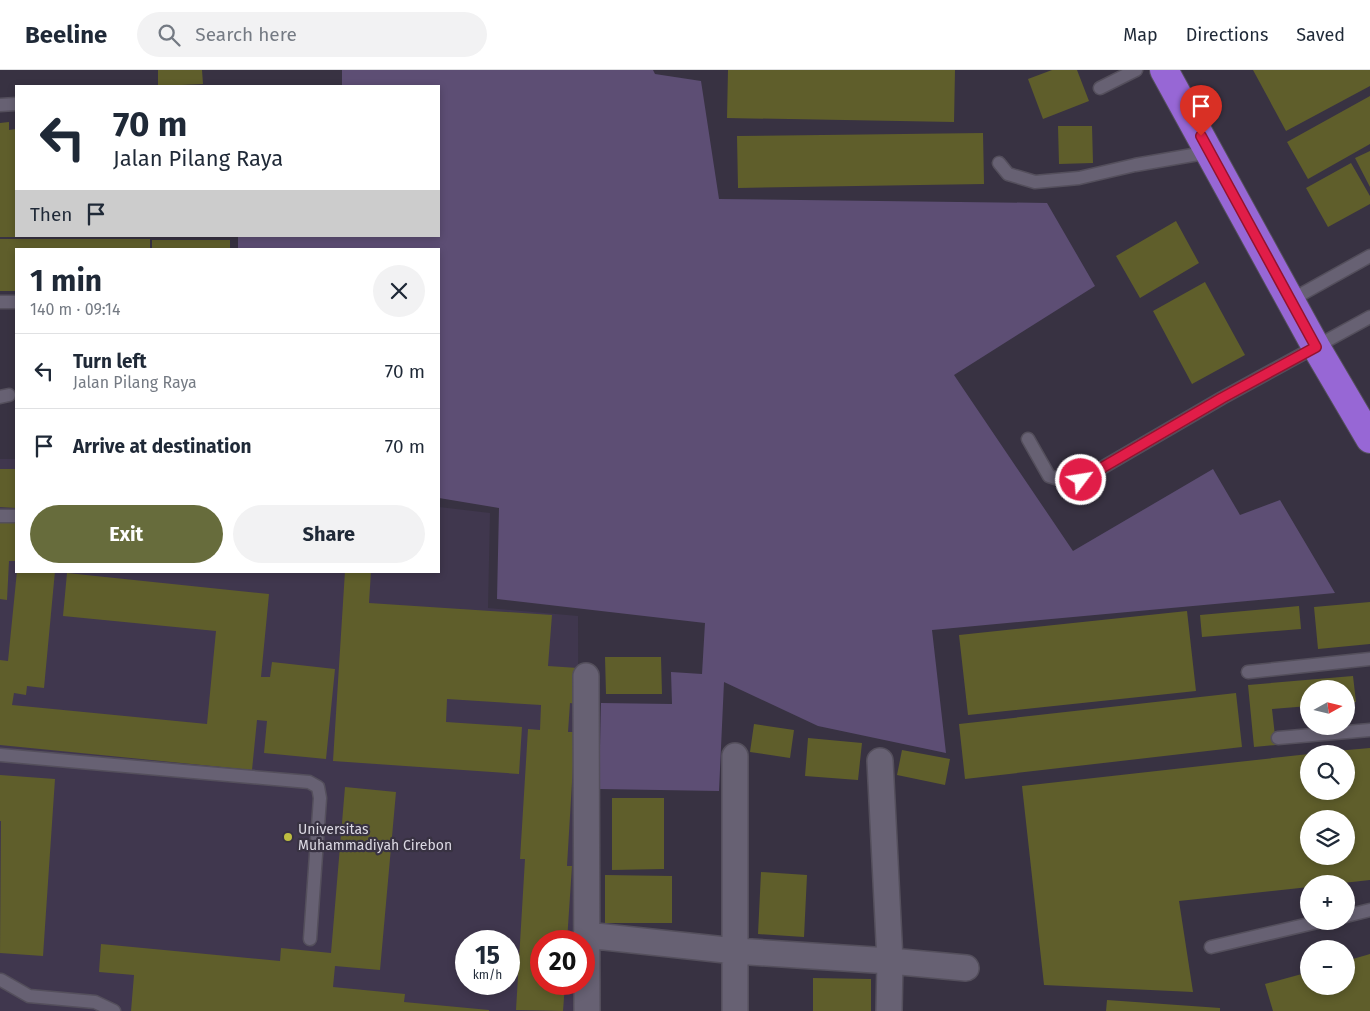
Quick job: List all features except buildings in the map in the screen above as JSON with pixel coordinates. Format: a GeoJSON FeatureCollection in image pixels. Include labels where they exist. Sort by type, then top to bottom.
{"type":"FeatureCollection","features":[{"type":"Feature","properties":{"kind":"highway"},"geometry":{"type":"LineString","coordinates":[[1164,70],[1316,347],[1370,440]]}},
{"type":"Feature","properties":{"kind":"street"},"geometry":{"type":"LineString","coordinates":[[586,676],[586,930]]}},
{"type":"Feature","properties":{"kind":"street"},"geometry":{"type":"LineString","coordinates":[[735,756],[735,1011]]}},
{"type":"Feature","properties":{"kind":"street"},"geometry":{"type":"LineString","coordinates":[[880,761],[890,961],[889,1011]]}},
{"type":"Feature","properties":{"kind":"street"},"geometry":{"type":"LineString","coordinates":[[595,936],[735,951],[966,968]]}},
{"type":"Feature","properties":{"kind":"street"},"geometry":{"type":"LineString","coordinates":[[586,995],[586,1011]]}},
{"type":"Feature","properties":{"kind":"lane"},"geometry":{"type":"LineString","coordinates":[[1100,88],[1136,70]]}},
{"type":"Feature","properties":{"kind":"lane"},"geometry":{"type":"LineString","coordinates":[[0,105],[15,104]]}},
{"type":"Feature","properties":{"kind":"lane"},"geometry":{"type":"LineString","coordinates":[[999,163],[1008,174],[1035,182],[1079,178],[1143,163],[1210,152]]}},
{"type":"Feature","properties":{"kind":"lane"},"geometry":{"type":"LineString","coordinates":[[1291,300],[1370,256]]}},
{"type":"Feature","properties":{"kind":"lane"},"geometry":{"type":"LineString","coordinates":[[0,302],[15,302]]}},
{"type":"Feature","properties":{"kind":"lane"},"geometry":{"type":"LineString","coordinates":[[1028,439],[1049,476],[1065,481],[1081,480],[1222,398],[1370,317]]}},
{"type":"Feature","properties":{"kind":"lane"},"geometry":{"type":"LineString","coordinates":[[0,516],[15,516]]}},
{"type":"Feature","properties":{"kind":"lane"},"geometry":{"type":"LineString","coordinates":[[1248,672],[1370,659]]}},
{"type":"Feature","properties":{"kind":"lane"},"geometry":{"type":"LineString","coordinates":[[1278,738],[1370,730]]}},
{"type":"Feature","properties":{"kind":"lane"},"geometry":{"type":"LineString","coordinates":[[0,755],[309,782],[318,787],[320,798],[310,939]]}},
{"type":"Feature","properties":{"kind":"lane"},"geometry":{"type":"LineString","coordinates":[[1355,914],[1370,910]]}},
{"type":"Feature","properties":{"kind":"lane"},"geometry":{"type":"LineString","coordinates":[[1211,947],[1300,926]]}},
{"type":"Feature","properties":{"kind":"lane"},"geometry":{"type":"LineString","coordinates":[[1,980],[29,996],[95,1002],[114,1011]]}},
{"type":"Feature","properties":{"kind":"shaded area"},"geometry":{"type":"Polygon","coordinates":[[[342,70],[653,70],[655,74],[701,81],[719,199],[1047,203],[1095,286],[954,375],[1073,551],[1213,469],[1240,515],[1280,500],[1335,593],[932,630],[946,753],[818,726],[724,682],[719,791],[599,789],[601,703],[672,704],[671,672],[702,674],[705,623],[497,599],[499,508],[440,498],[440,248],[238,248],[238,237],[440,237],[440,85],[342,85],[342,70]]]}},
{"type":"Feature","properties":{"kind":"shaded area","name":"Universitas Muhammadiyah Cirebon"},"geometry":{"type":"Polygon","coordinates":[[[0,459],[15,459],[15,573],[440,573],[440,507],[490,513],[488,608],[578,616],[579,930],[530,930],[530,995],[580,995],[580,1011],[0,1011],[0,459]]]}},
{"type":"Feature","properties":{"kind":"place","name":"Universitas Muhammadiyah Cirebon"},"geometry":{"type":"Point","coordinates":[288,837]}},
{"type":"Feature","properties":{"kind":"route"},"geometry":{"type":"LineString","coordinates":[[1081,480],[1222,398],[1316,347],[1201,136]]}}]}
